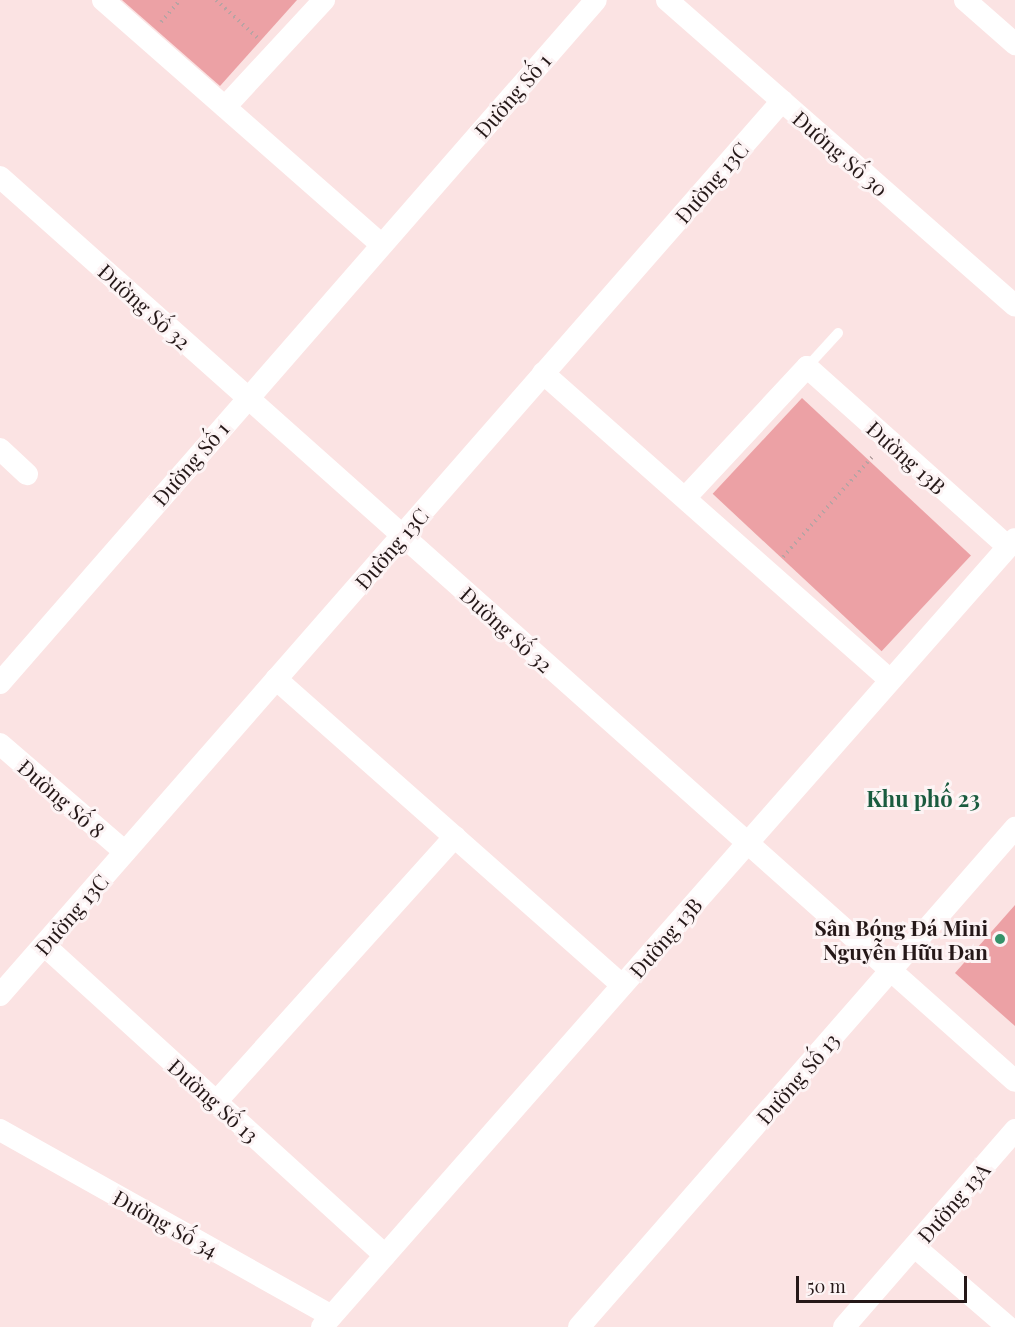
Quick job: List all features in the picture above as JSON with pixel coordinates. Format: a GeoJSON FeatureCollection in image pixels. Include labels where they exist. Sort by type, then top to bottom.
{"type":"FeatureCollection","features":[{"type":"Feature","properties":{"kind":"street"},"geometry":{"type":"LineString","coordinates":[[103,0],[381,244]]}},
{"type":"Feature","properties":{"kind":"street"},"geometry":{"type":"LineString","coordinates":[[225,107],[324,0]]}},
{"type":"Feature","properties":{"kind":"street","name":"Đường Số 1"},"geometry":{"type":"LineString","coordinates":[[0,683],[596,0]]}},
{"type":"Feature","properties":{"kind":"street","name":"Đường Số 30"},"geometry":{"type":"LineString","coordinates":[[667,0],[1015,306]]}},
{"type":"Feature","properties":{"kind":"street"},"geometry":{"type":"LineString","coordinates":[[965,0],[1015,44]]}},
{"type":"Feature","properties":{"kind":"street","name":"Đường 13C"},"geometry":{"type":"LineString","coordinates":[[0,995],[782,101]]}},
{"type":"Feature","properties":{"kind":"street","name":"Đường Số 32"},"geometry":{"type":"LineString","coordinates":[[0,177],[1015,1081]]}},
{"type":"Feature","properties":{"kind":"street"},"geometry":{"type":"LineString","coordinates":[[685,498],[807,367]]}},
{"type":"Feature","properties":{"kind":"street","name":"Đường 13B"},"geometry":{"type":"LineString","coordinates":[[326,1322],[1011,543],[887,439],[807,367]]}},
{"type":"Feature","properties":{"kind":"street"},"geometry":{"type":"LineString","coordinates":[[543,373],[890,681]]}},
{"type":"Feature","properties":{"kind":"street"},"geometry":{"type":"LineString","coordinates":[[0,449],[27,474]]}},
{"type":"Feature","properties":{"kind":"street"},"geometry":{"type":"LineString","coordinates":[[276,680],[622,985]]}},
{"type":"Feature","properties":{"kind":"street","name":"Đường Số 8"},"geometry":{"type":"LineString","coordinates":[[0,744],[124,852]]}},
{"type":"Feature","properties":{"kind":"street","name":"Đường Số 13"},"geometry":{"type":"LineString","coordinates":[[579,1327],[1015,828]]}},
{"type":"Feature","properties":{"kind":"street"},"geometry":{"type":"LineString","coordinates":[[216,1102],[455,837]]}},
{"type":"Feature","properties":{"kind":"street","name":"Đường Số 13"},"geometry":{"type":"LineString","coordinates":[[44,945],[385,1255]]}},
{"type":"Feature","properties":{"kind":"street","name":"Đường Số 34"},"geometry":{"type":"LineString","coordinates":[[0,1130],[326,1322]]}},
{"type":"Feature","properties":{"kind":"street","name":"Đường 13A"},"geometry":{"type":"LineString","coordinates":[[844,1327],[1015,1131]]}},
{"type":"Feature","properties":{"kind":"street"},"geometry":{"type":"LineString","coordinates":[[915,1247],[1008,1327]]}},
{"type":"Feature","properties":{"kind":"lane"},"geometry":{"type":"LineString","coordinates":[[807,367],[838,333]]}},
{"type":"Feature","properties":{"kind":"path"},"geometry":{"type":"LineString","coordinates":[[147,38],[180,0]]}},
{"type":"Feature","properties":{"kind":"path"},"geometry":{"type":"LineString","coordinates":[[216,0],[275,54]]}},
{"type":"Feature","properties":{"kind":"path"},"geometry":{"type":"LineString","coordinates":[[769,573],[887,439]]}},
{"type":"Feature","properties":{"kind":"shaded area"},"geometry":{"type":"Polygon","coordinates":[[[122,0],[297,0],[220,86],[122,0]]]}},
{"type":"Feature","properties":{"kind":"shaded area"},"geometry":{"type":"Polygon","coordinates":[[[802,398],[971,556],[882,651],[713,494],[802,398]]]}},
{"type":"Feature","properties":{"kind":"shaded area","name":"Sân Bóng Đá Mini Nguyễn Hữu Đan"},"geometry":{"type":"Polygon","coordinates":[[[1015,905],[1015,1026],[955,973],[1015,905]]]}},
{"type":"Feature","properties":{"kind":"place","name":"Sân Bóng Đá Mini Nguyễn Hữu Đan"},"geometry":{"type":"Point","coordinates":[1000,939]}},
{"type":"Feature","properties":{"kind":"district","name":"Khu phố 23"},"geometry":{"type":"Point","coordinates":[923,799]}}]}
